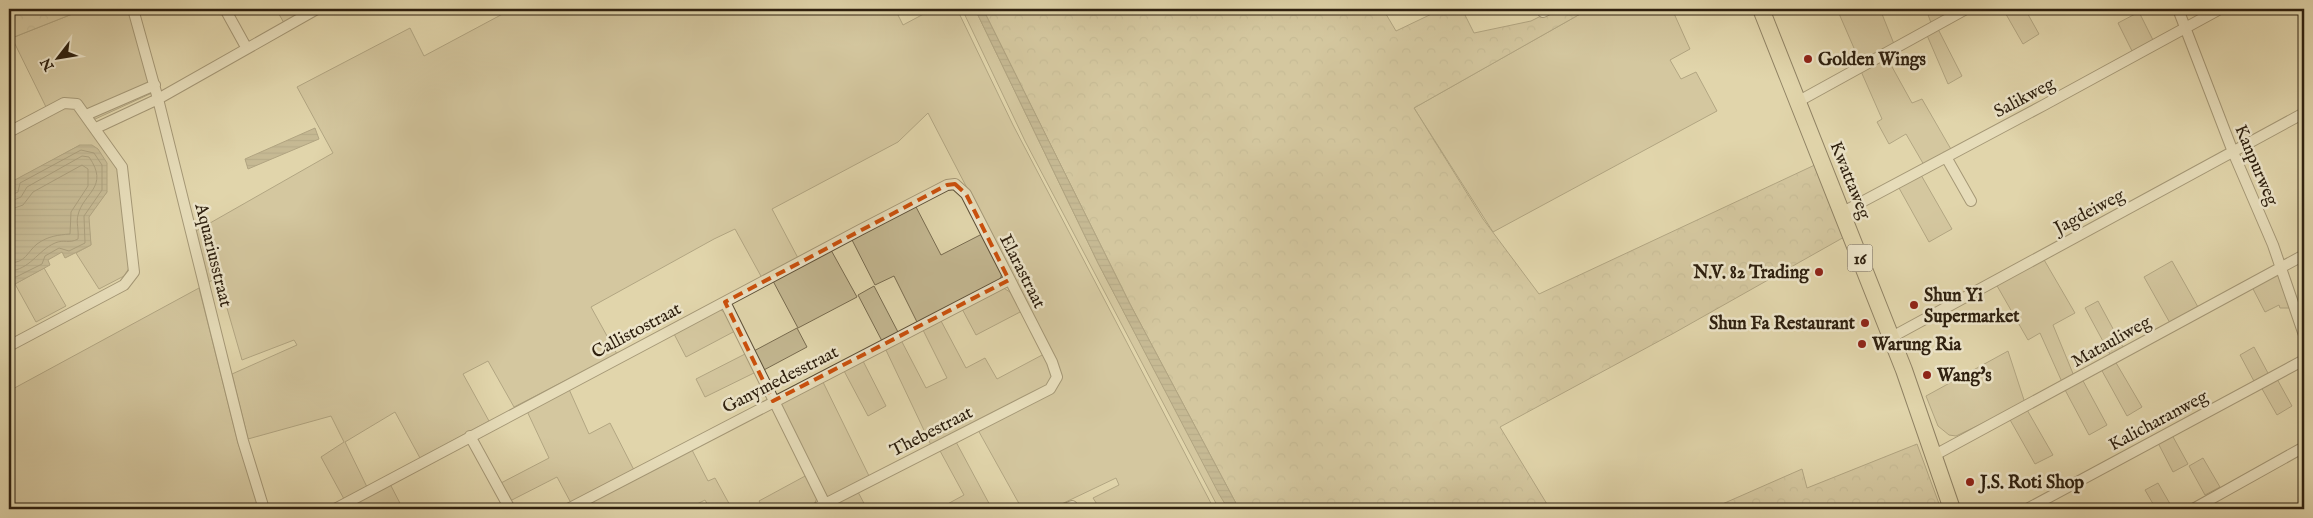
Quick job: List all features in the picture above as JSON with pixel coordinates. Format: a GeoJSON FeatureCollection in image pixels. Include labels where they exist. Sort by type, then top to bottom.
{"type":"FeatureCollection","features":[{"type":"Feature","properties":{"kind":"main road","name":"Kwattaweg"},"geometry":{"type":"LineString","coordinates":[[1761,9],[1843,212],[1952,509]]}},
{"type":"Feature","properties":{"kind":"street","name":"Aquariusstraat"},"geometry":{"type":"LineString","coordinates":[[133,9],[158,99],[243,441],[264,509]]}},
{"type":"Feature","properties":{"kind":"street"},"geometry":{"type":"LineString","coordinates":[[225,9],[246,47]]}},
{"type":"Feature","properties":{"kind":"street"},"geometry":{"type":"LineString","coordinates":[[96,128],[158,99],[246,47],[317,9]]}},
{"type":"Feature","properties":{"kind":"street"},"geometry":{"type":"LineString","coordinates":[[1799,100],[1966,9]]}},
{"type":"Feature","properties":{"kind":"street","name":"Kanpurweg"},"geometry":{"type":"LineString","coordinates":[[2178,9],[2233,152],[2282,267],[2304,335]]}},
{"type":"Feature","properties":{"kind":"street","name":"Salikweg"},"geometry":{"type":"LineString","coordinates":[[1843,212],[2220,9]]}},
{"type":"Feature","properties":{"kind":"street"},"geometry":{"type":"LineString","coordinates":[[86,115],[154,85]]}},
{"type":"Feature","properties":{"kind":"street"},"geometry":{"type":"LineString","coordinates":[[141,90],[146,104]]}},
{"type":"Feature","properties":{"kind":"street"},"geometry":{"type":"LineString","coordinates":[[9,132],[64,103],[77,104],[96,128],[122,167],[134,272],[124,285],[9,346]]}},
{"type":"Feature","properties":{"kind":"street","name":"Jagdeiweg"},"geometry":{"type":"LineString","coordinates":[[1890,338],[2304,114]]}},
{"type":"Feature","properties":{"kind":"street"},"geometry":{"type":"LineString","coordinates":[[1946,157],[1971,201]]}},
{"type":"Feature","properties":{"kind":"street","name":"Elarastraat"},"geometry":{"type":"LineString","coordinates":[[955,184],[966,194],[1052,362],[1057,377]]}},
{"type":"Feature","properties":{"kind":"street","name":"Callistostraat"},"geometry":{"type":"LineString","coordinates":[[335,509],[929,194],[947,185],[955,184]]}},
{"type":"Feature","properties":{"kind":"street","name":"Matauliweg"},"geometry":{"type":"LineString","coordinates":[[1933,456],[2304,254]]}},
{"type":"Feature","properties":{"kind":"street","name":"Ganymedesstraat"},"geometry":{"type":"LineString","coordinates":[[568,509],[1009,280]]}},
{"type":"Feature","properties":{"kind":"street"},"geometry":{"type":"LineString","coordinates":[[725,302],[825,504]]}},
{"type":"Feature","properties":{"kind":"street","name":"Kalicharanweg"},"geometry":{"type":"LineString","coordinates":[[2027,509],[2304,360]]}},
{"type":"Feature","properties":{"kind":"street","name":"Thebestraat"},"geometry":{"type":"LineString","coordinates":[[815,509],[1050,388],[1057,377]]}},
{"type":"Feature","properties":{"kind":"street"},"geometry":{"type":"LineString","coordinates":[[470,436],[510,509]]}},
{"type":"Feature","properties":{"kind":"street"},"geometry":{"type":"LineString","coordinates":[[2193,509],[2304,447]]}},
{"type":"Feature","properties":{"kind":"highlighted area"},"geometry":{"type":"Polygon","coordinates":[[[955,184],[966,194],[1009,280],[773,401],[725,302],[947,185],[955,184]]]}},
{"type":"Feature","properties":{"kind":"green space"},"geometry":{"type":"Polygon","coordinates":[[[9,9],[85,9],[9,39],[9,9]]]}},
{"type":"Feature","properties":{"kind":"green space"},"geometry":{"type":"Polygon","coordinates":[[[85,9],[129,9],[152,93],[93,120],[78,101],[63,98],[46,107],[12,38],[85,9]]]}},
{"type":"Feature","properties":{"kind":"green space"},"geometry":{"type":"Polygon","coordinates":[[[276,9],[306,9],[307,10],[284,23],[276,9]]]}},
{"type":"Feature","properties":{"kind":"green space"},"geometry":{"type":"Polygon","coordinates":[[[512,9],[895,9],[903,25],[933,9],[957,9],[1013,125],[1214,509],[1100,509],[1093,498],[1119,485],[1116,478],[1051,509],[1022,509],[978,430],[1060,380],[979,211],[928,113],[898,142],[772,209],[798,258],[762,278],[735,229],[714,239],[591,307],[617,354],[514,407],[488,361],[463,374],[489,421],[420,458],[395,412],[345,442],[367,487],[344,499],[321,457],[344,442],[331,416],[248,439],[232,374],[297,345],[294,340],[242,360],[218,277],[209,282],[196,231],[333,153],[297,87],[410,28],[424,56],[512,9]]]}},
{"type":"Feature","properties":{"kind":"green space"},"geometry":{"type":"Polygon","coordinates":[[[962,9],[975,9],[1098,263],[1228,509],[1219,509],[1025,141],[962,9]]]}},
{"type":"Feature","properties":{"kind":"green space"},"geometry":{"type":"Polygon","coordinates":[[[983,9],[1383,9],[1396,31],[1442,9],[1462,9],[1474,33],[1531,21],[1555,9],[1589,9],[1414,108],[1483,219],[1539,294],[1819,163],[1846,236],[1674,333],[1500,427],[1550,509],[1239,509],[1130,304],[983,9]]]}},
{"type":"Feature","properties":{"kind":"green space"},"geometry":{"type":"Polygon","coordinates":[[[1589,9],[1672,9],[1690,49],[1670,60],[1681,79],[1696,72],[1717,111],[1493,232],[1414,108],[1589,9]]]}},
{"type":"Feature","properties":{"kind":"green space"},"geometry":{"type":"Polygon","coordinates":[[[1837,9],[1880,9],[1894,44],[1860,62],[1837,9]]]}},
{"type":"Feature","properties":{"kind":"green space"},"geometry":{"type":"Polygon","coordinates":[[[1926,9],[1958,9],[1931,23],[1926,9]]]}},
{"type":"Feature","properties":{"kind":"green space"},"geometry":{"type":"Polygon","coordinates":[[[2003,9],[2025,9],[2039,34],[2023,44],[2003,9]]]}},
{"type":"Feature","properties":{"kind":"green space"},"geometry":{"type":"Polygon","coordinates":[[[2139,12],[2154,42],[2133,53],[2118,23],[2139,12]]]}},
{"type":"Feature","properties":{"kind":"green space"},"geometry":{"type":"Polygon","coordinates":[[[1937,27],[1962,76],[1948,84],[1926,33],[1937,27]]]}},
{"type":"Feature","properties":{"kind":"green space"},"geometry":{"type":"Polygon","coordinates":[[[1886,56],[1912,103],[1922,99],[1952,151],[1924,165],[1906,134],[1889,144],[1877,122],[1882,119],[1860,69],[1886,56]]]}},
{"type":"Feature","properties":{"kind":"green space"},"geometry":{"type":"Polygon","coordinates":[[[70,106],[75,109],[119,167],[131,265],[124,276],[99,289],[76,253],[91,245],[88,217],[107,192],[80,145],[14,181],[9,172],[9,136],[63,107],[70,106]]]}},
{"type":"Feature","properties":{"kind":"green space"},"geometry":{"type":"Polygon","coordinates":[[[1921,175],[1952,229],[1929,242],[1899,188],[1921,175]]]}},
{"type":"Feature","properties":{"kind":"green space"},"geometry":{"type":"Polygon","coordinates":[[[915,205],[941,255],[982,234],[1002,273],[1000,280],[918,324],[894,276],[875,285],[851,238],[915,205]]]}},
{"type":"Feature","properties":{"kind":"green space"},"geometry":{"type":"Polygon","coordinates":[[[831,250],[857,297],[798,328],[773,281],[831,250]]]}},
{"type":"Feature","properties":{"kind":"green space"},"geometry":{"type":"Polygon","coordinates":[[[2043,258],[2075,313],[2053,325],[2074,376],[2062,382],[2040,333],[2028,340],[1996,284],[2043,258]]]}},
{"type":"Feature","properties":{"kind":"green space"},"geometry":{"type":"Polygon","coordinates":[[[2172,261],[2198,307],[2170,323],[2144,277],[2172,261]]]}},
{"type":"Feature","properties":{"kind":"green space"},"geometry":{"type":"Polygon","coordinates":[[[44,268],[66,306],[36,322],[15,284],[44,268]]]}},
{"type":"Feature","properties":{"kind":"green space"},"geometry":{"type":"Polygon","coordinates":[[[2276,275],[2279,276],[2289,302],[2289,308],[2280,308],[2279,305],[2265,312],[2252,287],[2276,275]]]}},
{"type":"Feature","properties":{"kind":"green space"},"geometry":{"type":"Polygon","coordinates":[[[874,286],[898,332],[882,341],[858,295],[874,286]]]}},
{"type":"Feature","properties":{"kind":"green space"},"geometry":{"type":"Polygon","coordinates":[[[1002,287],[1013,294],[1022,311],[976,335],[961,307],[1002,287]]]}},
{"type":"Feature","properties":{"kind":"green space"},"geometry":{"type":"Polygon","coordinates":[[[199,288],[238,443],[260,509],[9,509],[9,391],[199,288]]]}},
{"type":"Feature","properties":{"kind":"green space"},"geometry":{"type":"Polygon","coordinates":[[[2098,301],[2124,349],[2111,356],[2085,308],[2098,301]]]}},
{"type":"Feature","properties":{"kind":"green space"},"geometry":{"type":"Polygon","coordinates":[[[719,309],[726,313],[735,331],[686,357],[673,332],[719,309]]]}},
{"type":"Feature","properties":{"kind":"green space"},"geometry":{"type":"Polygon","coordinates":[[[940,319],[966,368],[985,358],[997,379],[1044,354],[1053,375],[1047,387],[931,445],[885,348],[901,340],[926,388],[947,378],[922,328],[940,319]]]}},
{"type":"Feature","properties":{"kind":"green space"},"geometry":{"type":"Polygon","coordinates":[[[797,328],[807,347],[762,371],[752,352],[797,328]]]}},
{"type":"Feature","properties":{"kind":"green space"},"geometry":{"type":"Polygon","coordinates":[[[2254,347],[2269,375],[2255,383],[2240,355],[2254,347]]]}},
{"type":"Feature","properties":{"kind":"green space"},"geometry":{"type":"Polygon","coordinates":[[[2008,351],[2025,403],[1956,436],[1949,435],[1938,426],[1926,396],[2008,351]]]}},
{"type":"Feature","properties":{"kind":"green space"},"geometry":{"type":"Polygon","coordinates":[[[747,353],[756,372],[705,397],[696,379],[747,353]]]}},
{"type":"Feature","properties":{"kind":"green space"},"geometry":{"type":"Polygon","coordinates":[[[862,359],[886,406],[868,416],[843,369],[862,359]]]}},
{"type":"Feature","properties":{"kind":"green space"},"geometry":{"type":"Polygon","coordinates":[[[2115,361],[2142,407],[2127,416],[2101,369],[2115,361]]]}},
{"type":"Feature","properties":{"kind":"green space"},"geometry":{"type":"Polygon","coordinates":[[[2082,379],[2107,425],[2089,435],[2064,388],[2082,379]]]}},
{"type":"Feature","properties":{"kind":"green space"},"geometry":{"type":"Polygon","coordinates":[[[2277,379],[2292,406],[2277,415],[2261,387],[2277,379]]]}},
{"type":"Feature","properties":{"kind":"green space"},"geometry":{"type":"Polygon","coordinates":[[[822,380],[870,478],[828,497],[825,496],[780,407],[781,401],[822,380]]]}},
{"type":"Feature","properties":{"kind":"green space"},"geometry":{"type":"Polygon","coordinates":[[[568,387],[589,434],[610,423],[634,470],[571,503],[557,477],[510,501],[501,483],[549,458],[526,409],[568,387]]]}},
{"type":"Feature","properties":{"kind":"green space"},"geometry":{"type":"Polygon","coordinates":[[[2026,408],[2053,455],[2035,464],[2009,418],[2026,408]]]}},
{"type":"Feature","properties":{"kind":"green space"},"geometry":{"type":"Polygon","coordinates":[[[2172,435],[2188,464],[2173,472],[2158,443],[2172,435]]]}},
{"type":"Feature","properties":{"kind":"green space"},"geometry":{"type":"Polygon","coordinates":[[[955,440],[992,509],[943,509],[942,507],[964,495],[939,449],[955,440]]]}},
{"type":"Feature","properties":{"kind":"green space"},"geometry":{"type":"Polygon","coordinates":[[[1917,444],[1941,509],[1711,509],[1802,469],[1807,488],[1917,444]]]}},
{"type":"Feature","properties":{"kind":"green space"},"geometry":{"type":"Polygon","coordinates":[[[691,448],[708,481],[715,478],[732,509],[710,509],[705,500],[687,509],[576,509],[691,448]]]}},
{"type":"Feature","properties":{"kind":"green space"},"geometry":{"type":"Polygon","coordinates":[[[2203,458],[2220,487],[2205,495],[2189,466],[2203,458]]]}},
{"type":"Feature","properties":{"kind":"green space"},"geometry":{"type":"Polygon","coordinates":[[[807,475],[817,498],[814,505],[805,509],[764,509],[759,501],[807,475]]]}},
{"type":"Feature","properties":{"kind":"green space"},"geometry":{"type":"Polygon","coordinates":[[[389,482],[403,509],[341,509],[389,482]]]}},
{"type":"Feature","properties":{"kind":"green space"},"geometry":{"type":"Polygon","coordinates":[[[2158,483],[2173,509],[2156,509],[2145,490],[2158,483]]]}},
{"type":"Feature","properties":{"kind":"green space"},"geometry":{"type":"Polygon","coordinates":[[[858,492],[867,509],[843,509],[839,502],[858,492]]]}},
{"type":"Feature","properties":{"kind":"water"},"geometry":{"type":"Polygon","coordinates":[[[975,9],[983,9],[1130,304],[1239,509],[1228,509],[1219,494],[1098,263],[975,9]]]}},
{"type":"Feature","properties":{"kind":"water"},"geometry":{"type":"Polygon","coordinates":[[[315,128],[319,139],[248,169],[245,159],[315,128]]]}},
{"type":"Feature","properties":{"kind":"water"},"geometry":{"type":"Polygon","coordinates":[[[80,145],[92,145],[98,149],[107,163],[107,192],[89,217],[91,245],[65,258],[62,252],[48,260],[50,265],[15,284],[11,281],[9,283],[9,192],[15,188],[11,182],[80,145]]]}},
{"type":"Feature","properties":{"kind":"place","name":"Golden Wings"},"geometry":{"type":"Point","coordinates":[1808,59]}},
{"type":"Feature","properties":{"kind":"place","name":"N.V. 82 Trading"},"geometry":{"type":"Point","coordinates":[1819,272]}},
{"type":"Feature","properties":{"kind":"place","name":"Shun Yi Supermarket"},"geometry":{"type":"Point","coordinates":[1914,305]}},
{"type":"Feature","properties":{"kind":"place","name":"Shun Fa Restaurant"},"geometry":{"type":"Point","coordinates":[1865,323]}},
{"type":"Feature","properties":{"kind":"place","name":"Warung Ria"},"geometry":{"type":"Point","coordinates":[1862,344]}},
{"type":"Feature","properties":{"kind":"place","name":"Wang's"},"geometry":{"type":"Point","coordinates":[1927,375]}},
{"type":"Feature","properties":{"kind":"place","name":"J.S. Roti Shop"},"geometry":{"type":"Point","coordinates":[1970,482]}}]}
